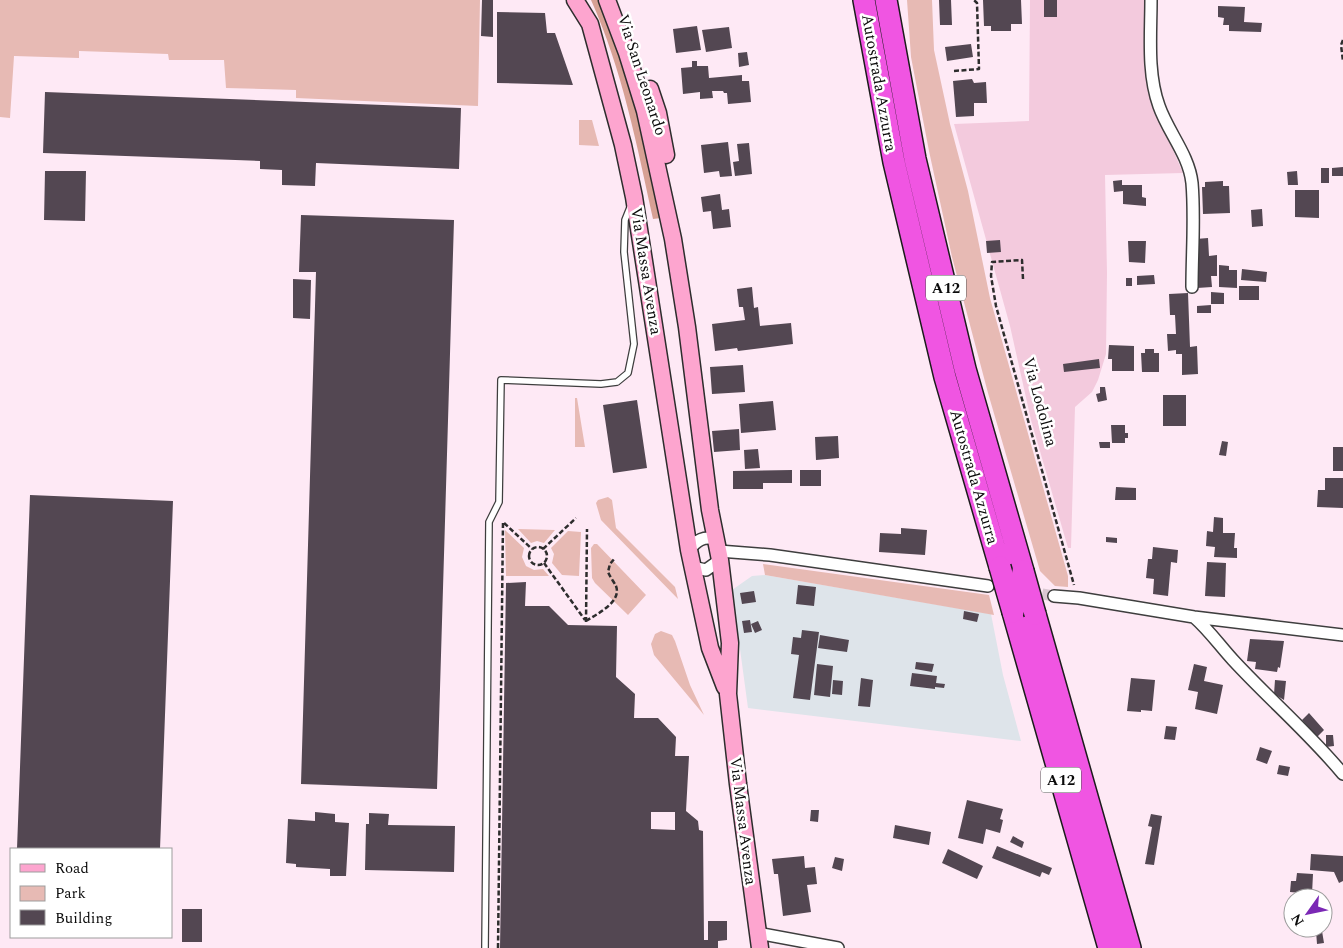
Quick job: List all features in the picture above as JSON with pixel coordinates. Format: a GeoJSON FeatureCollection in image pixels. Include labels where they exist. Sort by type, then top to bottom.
{"type":"FeatureCollection","features":[{"type":"Feature","properties":{"kind":"highway","name":"Autostrada Azzurra"},"geometry":{"type":"LineString","coordinates":[[886,0],[915,159],[965,369],[1130,948]]}},
{"type":"Feature","properties":{"kind":"highway","name":"Autostrada Azzurra"},"geometry":{"type":"LineString","coordinates":[[864,1],[894,162],[943,367],[1109,948]]}},
{"type":"Feature","properties":{"kind":"main road","name":"Via Massa Avenza"},"geometry":{"type":"LineString","coordinates":[[575,0],[590,24],[623,145],[634,196],[692,566],[710,648],[728,694]]}},
{"type":"Feature","properties":{"kind":"main road","name":"Via San Leonardo"},"geometry":{"type":"LineString","coordinates":[[583,0],[590,24]]}},
{"type":"Feature","properties":{"kind":"main road","name":"Via Massa Avenza"},"geometry":{"type":"LineString","coordinates":[[607,0],[627,53],[645,111],[673,239],[730,643],[728,694],[759,941]]}},
{"type":"Feature","properties":{"kind":"main road","name":"Via San Leonardo"},"geometry":{"type":"LineString","coordinates":[[618,0],[658,113],[673,191],[673,239]]}},
{"type":"Feature","properties":{"kind":"street"},"geometry":{"type":"LineString","coordinates":[[1151,0],[1152,66],[1155,91],[1159,107],[1185,160],[1192,183],[1192,287]]}},
{"type":"Feature","properties":{"kind":"street"},"geometry":{"type":"LineString","coordinates":[[689,550],[701,538],[708,537],[718,550],[770,555],[988,586]]}},
{"type":"Feature","properties":{"kind":"street"},"geometry":{"type":"LineString","coordinates":[[692,566],[700,570],[706,570],[718,550]]}},
{"type":"Feature","properties":{"kind":"street"},"geometry":{"type":"LineString","coordinates":[[1054,596],[1078,598],[1194,617],[1343,634]]}},
{"type":"Feature","properties":{"kind":"street"},"geometry":{"type":"LineString","coordinates":[[1194,617],[1343,774]]}},
{"type":"Feature","properties":{"kind":"street"},"geometry":{"type":"LineString","coordinates":[[759,941],[838,948]]}},
{"type":"Feature","properties":{"kind":"lane"},"geometry":{"type":"LineString","coordinates":[[485,948],[489,522],[499,502],[501,380],[601,384],[617,382],[628,373],[634,344],[624,252],[625,220],[634,196]]}},
{"type":"Feature","properties":{"kind":"path"},"geometry":{"type":"LineString","coordinates":[[954,71],[979,70],[977,3],[974,0]]}},
{"type":"Feature","properties":{"kind":"path"},"geometry":{"type":"LineString","coordinates":[[1343,40],[1343,61]]}},
{"type":"Feature","properties":{"kind":"path","name":"Via Lodolina"},"geometry":{"type":"LineString","coordinates":[[1023,279],[1022,260],[992,262],[990,276],[996,306],[1078,598]]}},
{"type":"Feature","properties":{"kind":"path"},"geometry":{"type":"LineString","coordinates":[[543,549],[576,518]]}},
{"type":"Feature","properties":{"kind":"path"},"geometry":{"type":"LineString","coordinates":[[498,948],[503,522],[532,549]]}},
{"type":"Feature","properties":{"kind":"path"},"geometry":{"type":"LineString","coordinates":[[586,622],[587,529]]}},
{"type":"Feature","properties":{"kind":"path"},"geometry":{"type":"LineString","coordinates":[[538,547],[543,549],[547,557],[544,563],[536,565],[529,560],[529,554],[532,549],[538,547]]}},
{"type":"Feature","properties":{"kind":"path"},"geometry":{"type":"LineString","coordinates":[[586,622],[612,603],[616,594],[616,588],[608,572],[610,564],[615,558]]}},
{"type":"Feature","properties":{"kind":"path"},"geometry":{"type":"LineString","coordinates":[[544,563],[586,622]]}},
{"type":"Feature","properties":{"kind":"shaded area"},"geometry":{"type":"Polygon","coordinates":[[[591,0],[602,0],[635,90],[661,218],[653,219],[635,135],[620,80],[612,53],[591,0]]]}},
{"type":"Feature","properties":{"kind":"shaded area"},"geometry":{"type":"Polygon","coordinates":[[[1030,0],[1147,0],[1150,97],[1183,173],[1105,175],[1106,354],[1092,392],[1075,407],[1071,548],[1068,548],[1031,420],[1010,326],[954,124],[1029,121],[1030,0]]]}},
{"type":"Feature","properties":{"kind":"shaded area"},"geometry":{"type":"Polygon","coordinates":[[[765,575],[991,614],[1003,675],[1021,741],[748,708],[732,590],[752,576],[765,575]]]}},
{"type":"Feature","properties":{"kind":"green space"},"geometry":{"type":"Polygon","coordinates":[[[0,0],[480,0],[478,106],[296,98],[296,90],[226,88],[224,60],[169,60],[168,54],[79,51],[79,58],[14,56],[10,118],[0,117],[0,0]]]}},
{"type":"Feature","properties":{"kind":"green space"},"geometry":{"type":"Polygon","coordinates":[[[907,0],[932,0],[934,50],[950,124],[968,191],[990,298],[1068,576],[1068,587],[1055,586],[1040,571],[988,393],[952,257],[929,151],[911,57],[907,0]]]}},
{"type":"Feature","properties":{"kind":"green space"},"geometry":{"type":"Polygon","coordinates":[[[579,120],[592,120],[599,146],[579,145],[579,120]]]}},
{"type":"Feature","properties":{"kind":"green space"},"geometry":{"type":"Polygon","coordinates":[[[575,398],[577,398],[585,447],[575,447],[575,398]]]}},
{"type":"Feature","properties":{"kind":"green space"},"geometry":{"type":"Polygon","coordinates":[[[608,497],[612,500],[616,528],[675,587],[678,599],[601,520],[596,503],[598,500],[608,497]]]}},
{"type":"Feature","properties":{"kind":"green space"},"geometry":{"type":"Polygon","coordinates":[[[518,529],[555,530],[544,543],[537,541],[531,543],[518,529]]]}},
{"type":"Feature","properties":{"kind":"green space"},"geometry":{"type":"Polygon","coordinates":[[[505,530],[524,548],[522,557],[526,566],[534,570],[543,569],[549,576],[506,576],[505,530]]]}},
{"type":"Feature","properties":{"kind":"green space"},"geometry":{"type":"Polygon","coordinates":[[[568,531],[581,532],[579,576],[562,575],[552,563],[554,554],[551,548],[568,531]]]}},
{"type":"Feature","properties":{"kind":"green space"},"geometry":{"type":"Polygon","coordinates":[[[594,544],[597,544],[646,595],[628,615],[592,578],[591,548],[594,544]]]}},
{"type":"Feature","properties":{"kind":"green space"},"geometry":{"type":"Polygon","coordinates":[[[763,564],[989,595],[994,615],[765,575],[763,564]]]}},
{"type":"Feature","properties":{"kind":"green space"},"geometry":{"type":"Polygon","coordinates":[[[661,631],[672,635],[690,685],[704,715],[654,655],[651,644],[655,634],[661,631]]]}},
{"type":"Feature","properties":{"kind":"building"},"geometry":{"type":"Polygon","coordinates":[[[482,0],[493,0],[493,37],[481,36],[482,0]]]}},
{"type":"Feature","properties":{"kind":"building"},"geometry":{"type":"Polygon","coordinates":[[[939,0],[951,0],[952,25],[940,25],[939,0]]]}},
{"type":"Feature","properties":{"kind":"building"},"geometry":{"type":"Polygon","coordinates":[[[983,0],[1021,0],[1022,24],[1011,24],[1011,31],[991,31],[991,26],[984,26],[983,0]]]}},
{"type":"Feature","properties":{"kind":"building"},"geometry":{"type":"Polygon","coordinates":[[[1044,0],[1057,0],[1057,17],[1044,17],[1044,0]]]}},
{"type":"Feature","properties":{"kind":"building"},"geometry":{"type":"Polygon","coordinates":[[[1218,6],[1245,7],[1244,22],[1262,23],[1261,32],[1229,31],[1229,25],[1223,25],[1224,18],[1218,17],[1218,6]]]}},
{"type":"Feature","properties":{"kind":"building"},"geometry":{"type":"Polygon","coordinates":[[[497,12],[545,13],[547,33],[555,33],[573,85],[497,83],[497,12]]]}},
{"type":"Feature","properties":{"kind":"building"},"geometry":{"type":"Polygon","coordinates":[[[697,26],[701,50],[676,53],[673,29],[697,26]]]}},
{"type":"Feature","properties":{"kind":"building"},"geometry":{"type":"Polygon","coordinates":[[[729,27],[732,48],[706,52],[702,30],[729,27]]]}},
{"type":"Feature","properties":{"kind":"building"},"geometry":{"type":"Polygon","coordinates":[[[971,44],[973,57],[947,61],[945,47],[971,44]]]}},
{"type":"Feature","properties":{"kind":"building"},"geometry":{"type":"Polygon","coordinates":[[[747,52],[749,65],[739,67],[738,53],[747,52]]]}},
{"type":"Feature","properties":{"kind":"building"},"geometry":{"type":"Polygon","coordinates":[[[692,61],[697,61],[697,66],[708,66],[709,78],[742,75],[742,81],[749,81],[751,102],[728,104],[727,93],[723,91],[712,91],[713,98],[700,99],[700,92],[683,94],[681,68],[692,67],[692,61]]]}},
{"type":"Feature","properties":{"kind":"building"},"geometry":{"type":"Polygon","coordinates":[[[972,79],[974,83],[986,82],[987,103],[974,103],[974,116],[956,117],[953,81],[972,79]]]}},
{"type":"Feature","properties":{"kind":"building"},"geometry":{"type":"Polygon","coordinates":[[[45,92],[461,108],[459,169],[316,163],[315,186],[282,185],[282,170],[260,169],[260,161],[43,153],[45,92]]]}},
{"type":"Feature","properties":{"kind":"building"},"geometry":{"type":"Polygon","coordinates":[[[728,142],[732,176],[720,177],[719,171],[704,173],[701,145],[728,142]]]}},
{"type":"Feature","properties":{"kind":"building"},"geometry":{"type":"Polygon","coordinates":[[[749,143],[752,174],[735,176],[733,162],[739,161],[737,144],[749,143]]]}},
{"type":"Feature","properties":{"kind":"building"},"geometry":{"type":"Polygon","coordinates":[[[1343,167],[1343,176],[1332,176],[1332,168],[1343,167]]]}},
{"type":"Feature","properties":{"kind":"building"},"geometry":{"type":"Polygon","coordinates":[[[1321,168],[1329,168],[1329,183],[1321,183],[1321,168]]]}},
{"type":"Feature","properties":{"kind":"building"},"geometry":{"type":"Polygon","coordinates":[[[45,171],[86,171],[85,221],[44,220],[45,171]]]}},
{"type":"Feature","properties":{"kind":"building"},"geometry":{"type":"Polygon","coordinates":[[[1297,171],[1298,185],[1288,185],[1287,172],[1297,171]]]}},
{"type":"Feature","properties":{"kind":"building"},"geometry":{"type":"Polygon","coordinates":[[[1122,180],[1122,185],[1142,185],[1142,197],[1146,198],[1146,206],[1123,204],[1123,191],[1114,192],[1113,181],[1122,180]]]}},
{"type":"Feature","properties":{"kind":"building"},"geometry":{"type":"Polygon","coordinates":[[[1223,181],[1223,186],[1229,186],[1230,213],[1203,214],[1202,187],[1205,187],[1205,182],[1223,181]]]}},
{"type":"Feature","properties":{"kind":"building"},"geometry":{"type":"Polygon","coordinates":[[[1295,190],[1319,190],[1319,218],[1295,217],[1295,190]]]}},
{"type":"Feature","properties":{"kind":"building"},"geometry":{"type":"Polygon","coordinates":[[[720,194],[722,210],[729,209],[731,227],[713,229],[711,211],[703,212],[701,197],[720,194]]]}},
{"type":"Feature","properties":{"kind":"building"},"geometry":{"type":"Polygon","coordinates":[[[1262,209],[1263,226],[1252,227],[1251,210],[1262,209]]]}},
{"type":"Feature","properties":{"kind":"building"},"geometry":{"type":"Polygon","coordinates":[[[301,215],[454,220],[437,789],[301,784],[316,272],[299,272],[301,215]]]}},
{"type":"Feature","properties":{"kind":"building"},"geometry":{"type":"Polygon","coordinates":[[[1208,238],[1209,256],[1217,255],[1217,276],[1211,276],[1212,287],[1197,288],[1196,239],[1208,238]]]}},
{"type":"Feature","properties":{"kind":"building"},"geometry":{"type":"Polygon","coordinates":[[[1000,240],[1001,252],[987,253],[986,241],[1000,240]]]}},
{"type":"Feature","properties":{"kind":"building"},"geometry":{"type":"Polygon","coordinates":[[[1128,241],[1146,241],[1145,263],[1129,262],[1128,241]]]}},
{"type":"Feature","properties":{"kind":"building"},"geometry":{"type":"Polygon","coordinates":[[[1219,265],[1229,266],[1229,270],[1237,270],[1237,288],[1219,287],[1219,265]]]}},
{"type":"Feature","properties":{"kind":"building"},"geometry":{"type":"Polygon","coordinates":[[[1242,269],[1267,272],[1266,282],[1241,280],[1242,269]]]}},
{"type":"Feature","properties":{"kind":"building"},"geometry":{"type":"Polygon","coordinates":[[[1154,275],[1155,284],[1137,285],[1137,276],[1154,275]]]}},
{"type":"Feature","properties":{"kind":"building"},"geometry":{"type":"Polygon","coordinates":[[[1126,278],[1132,278],[1132,286],[1126,286],[1126,278]]]}},
{"type":"Feature","properties":{"kind":"building"},"geometry":{"type":"Polygon","coordinates":[[[293,279],[311,280],[310,319],[293,318],[293,279]]]}},
{"type":"Feature","properties":{"kind":"building"},"geometry":{"type":"Polygon","coordinates":[[[1239,286],[1259,286],[1259,300],[1239,300],[1239,286]]]}},
{"type":"Feature","properties":{"kind":"building"},"geometry":{"type":"Polygon","coordinates":[[[752,287],[754,308],[758,307],[760,326],[791,323],[793,344],[738,351],[737,348],[715,351],[712,324],[745,320],[743,307],[739,307],[737,289],[752,287]]]}},
{"type":"Feature","properties":{"kind":"building"},"geometry":{"type":"Polygon","coordinates":[[[1211,292],[1224,293],[1224,304],[1211,304],[1211,292]]]}},
{"type":"Feature","properties":{"kind":"building"},"geometry":{"type":"Polygon","coordinates":[[[1188,293],[1190,347],[1197,346],[1198,374],[1182,375],[1182,354],[1176,354],[1176,350],[1168,351],[1167,334],[1176,334],[1175,315],[1170,315],[1169,294],[1188,293]]]}},
{"type":"Feature","properties":{"kind":"building"},"geometry":{"type":"Polygon","coordinates":[[[1211,305],[1211,313],[1197,313],[1197,306],[1211,305]]]}},
{"type":"Feature","properties":{"kind":"building"},"geometry":{"type":"Polygon","coordinates":[[[1109,345],[1134,346],[1134,371],[1112,371],[1112,359],[1108,359],[1109,345]]]}},
{"type":"Feature","properties":{"kind":"building"},"geometry":{"type":"Polygon","coordinates":[[[1145,349],[1154,349],[1154,353],[1159,353],[1159,372],[1142,372],[1141,353],[1145,353],[1145,349]]]}},
{"type":"Feature","properties":{"kind":"building"},"geometry":{"type":"Polygon","coordinates":[[[1099,359],[1100,368],[1064,372],[1063,364],[1099,359]]]}},
{"type":"Feature","properties":{"kind":"building"},"geometry":{"type":"Polygon","coordinates":[[[743,365],[745,392],[712,394],[710,367],[743,365]]]}},
{"type":"Feature","properties":{"kind":"building"},"geometry":{"type":"Polygon","coordinates":[[[1100,387],[1105,387],[1107,400],[1098,402],[1096,394],[1100,393],[1100,387]]]}},
{"type":"Feature","properties":{"kind":"building"},"geometry":{"type":"Polygon","coordinates":[[[1163,395],[1186,395],[1186,426],[1163,426],[1163,395]]]}},
{"type":"Feature","properties":{"kind":"building"},"geometry":{"type":"Polygon","coordinates":[[[637,400],[647,468],[613,473],[603,405],[637,400]]]}},
{"type":"Feature","properties":{"kind":"building"},"geometry":{"type":"Polygon","coordinates":[[[773,401],[776,430],[741,433],[739,404],[773,401]]]}},
{"type":"Feature","properties":{"kind":"building"},"geometry":{"type":"Polygon","coordinates":[[[1111,425],[1125,425],[1125,433],[1128,433],[1128,438],[1125,438],[1125,443],[1112,443],[1111,425]]]}},
{"type":"Feature","properties":{"kind":"building"},"geometry":{"type":"Polygon","coordinates":[[[739,429],[740,450],[714,452],[712,431],[739,429]]]}},
{"type":"Feature","properties":{"kind":"building"},"geometry":{"type":"Polygon","coordinates":[[[838,436],[839,458],[816,460],[815,437],[838,436]]]}},
{"type":"Feature","properties":{"kind":"building"},"geometry":{"type":"Polygon","coordinates":[[[1222,441],[1228,442],[1226,456],[1219,455],[1222,441]]]}},
{"type":"Feature","properties":{"kind":"building"},"geometry":{"type":"Polygon","coordinates":[[[1099,442],[1110,442],[1110,448],[1100,448],[1099,442]]]}},
{"type":"Feature","properties":{"kind":"building"},"geometry":{"type":"Polygon","coordinates":[[[1333,447],[1343,447],[1343,471],[1333,471],[1333,447]]]}},
{"type":"Feature","properties":{"kind":"building"},"geometry":{"type":"Polygon","coordinates":[[[758,449],[760,468],[745,469],[744,450],[758,449]]]}},
{"type":"Feature","properties":{"kind":"building"},"geometry":{"type":"Polygon","coordinates":[[[792,470],[792,483],[763,483],[763,489],[733,489],[733,471],[792,470]]]}},
{"type":"Feature","properties":{"kind":"building"},"geometry":{"type":"Polygon","coordinates":[[[800,470],[821,470],[821,486],[800,486],[800,470]]]}},
{"type":"Feature","properties":{"kind":"building"},"geometry":{"type":"Polygon","coordinates":[[[1325,478],[1343,478],[1343,508],[1317,507],[1318,490],[1325,490],[1325,478]]]}},
{"type":"Feature","properties":{"kind":"building"},"geometry":{"type":"Polygon","coordinates":[[[1116,487],[1136,488],[1136,500],[1115,500],[1116,487]]]}},
{"type":"Feature","properties":{"kind":"building"},"geometry":{"type":"Polygon","coordinates":[[[30,495],[173,501],[160,848],[17,848],[30,495]]]}},
{"type":"Feature","properties":{"kind":"building"},"geometry":{"type":"Polygon","coordinates":[[[1214,517],[1223,518],[1223,533],[1235,533],[1234,548],[1237,548],[1237,558],[1214,557],[1215,547],[1206,546],[1207,531],[1213,532],[1214,517]]]}},
{"type":"Feature","properties":{"kind":"building"},"geometry":{"type":"Polygon","coordinates":[[[901,528],[927,530],[925,555],[879,552],[880,533],[901,534],[901,528]]]}},
{"type":"Feature","properties":{"kind":"building"},"geometry":{"type":"Polygon","coordinates":[[[1106,537],[1117,538],[1117,543],[1106,542],[1106,537]]]}},
{"type":"Feature","properties":{"kind":"building"},"geometry":{"type":"Polygon","coordinates":[[[1153,547],[1178,550],[1177,563],[1171,562],[1168,596],[1153,594],[1154,579],[1146,578],[1148,559],[1152,559],[1153,547]]]}},
{"type":"Feature","properties":{"kind":"building"},"geometry":{"type":"Polygon","coordinates":[[[1207,562],[1226,563],[1225,597],[1205,596],[1207,562]]]}},
{"type":"Feature","properties":{"kind":"building"},"geometry":{"type":"Polygon","coordinates":[[[526,582],[525,606],[549,606],[568,625],[617,626],[616,677],[635,694],[634,718],[658,718],[676,737],[675,756],[689,756],[686,811],[698,821],[699,830],[703,831],[704,940],[708,940],[708,921],[727,921],[727,940],[718,941],[718,948],[500,948],[506,583],[526,582]],[[651,812],[651,829],[675,830],[675,812],[651,812]]]}},
{"type":"Feature","properties":{"kind":"building"},"geometry":{"type":"Polygon","coordinates":[[[798,585],[816,587],[814,606],[796,604],[798,585]]]}},
{"type":"Feature","properties":{"kind":"building"},"geometry":{"type":"Polygon","coordinates":[[[754,591],[756,602],[742,604],[740,593],[754,591]]]}},
{"type":"Feature","properties":{"kind":"building"},"geometry":{"type":"Polygon","coordinates":[[[964,611],[979,614],[977,622],[963,619],[964,611]]]}},
{"type":"Feature","properties":{"kind":"building"},"geometry":{"type":"Polygon","coordinates":[[[750,620],[752,632],[744,633],[742,621],[750,620]]]}},
{"type":"Feature","properties":{"kind":"building"},"geometry":{"type":"Polygon","coordinates":[[[758,621],[762,630],[755,633],[751,624],[758,621]]]}},
{"type":"Feature","properties":{"kind":"building"},"geometry":{"type":"Polygon","coordinates":[[[802,630],[819,632],[810,700],[793,698],[799,655],[791,654],[793,637],[801,638],[802,630]]]}},
{"type":"Feature","properties":{"kind":"building"},"geometry":{"type":"Polygon","coordinates":[[[820,635],[849,640],[847,652],[818,648],[820,635]]]}},
{"type":"Feature","properties":{"kind":"building"},"geometry":{"type":"Polygon","coordinates":[[[1250,639],[1284,641],[1280,668],[1278,667],[1277,672],[1255,669],[1256,662],[1247,661],[1250,639]]]}},
{"type":"Feature","properties":{"kind":"building"},"geometry":{"type":"Polygon","coordinates":[[[916,662],[934,664],[932,672],[915,669],[916,662]]]}},
{"type":"Feature","properties":{"kind":"building"},"geometry":{"type":"Polygon","coordinates":[[[817,664],[833,666],[830,697],[814,695],[817,664]]]}},
{"type":"Feature","properties":{"kind":"building"},"geometry":{"type":"Polygon","coordinates":[[[1194,664],[1207,667],[1204,681],[1223,685],[1217,714],[1195,709],[1198,692],[1188,690],[1194,664]]]}},
{"type":"Feature","properties":{"kind":"building"},"geometry":{"type":"Polygon","coordinates":[[[912,673],[937,676],[936,683],[945,684],[944,688],[935,687],[935,689],[910,686],[912,673]]]}},
{"type":"Feature","properties":{"kind":"building"},"geometry":{"type":"Polygon","coordinates":[[[861,678],[873,680],[870,707],[858,706],[861,678]]]}},
{"type":"Feature","properties":{"kind":"building"},"geometry":{"type":"Polygon","coordinates":[[[1131,678],[1155,680],[1152,711],[1127,711],[1131,678]]]}},
{"type":"Feature","properties":{"kind":"building"},"geometry":{"type":"Polygon","coordinates":[[[833,680],[843,681],[842,695],[832,694],[833,680]]]}},
{"type":"Feature","properties":{"kind":"building"},"geometry":{"type":"Polygon","coordinates":[[[1275,680],[1286,681],[1284,700],[1274,694],[1275,680]]]}},
{"type":"Feature","properties":{"kind":"building"},"geometry":{"type":"Polygon","coordinates":[[[1309,713],[1324,730],[1317,737],[1302,720],[1309,713]]]}},
{"type":"Feature","properties":{"kind":"building"},"geometry":{"type":"Polygon","coordinates":[[[1166,726],[1177,727],[1175,740],[1164,739],[1166,726]]]}},
{"type":"Feature","properties":{"kind":"building"},"geometry":{"type":"Polygon","coordinates":[[[1326,735],[1333,735],[1334,746],[1326,747],[1326,735]]]}},
{"type":"Feature","properties":{"kind":"building"},"geometry":{"type":"Polygon","coordinates":[[[1260,747],[1272,751],[1267,764],[1256,760],[1260,747]]]}},
{"type":"Feature","properties":{"kind":"building"},"geometry":{"type":"Polygon","coordinates":[[[1279,765],[1290,767],[1288,776],[1277,774],[1279,765]]]}},
{"type":"Feature","properties":{"kind":"building"},"geometry":{"type":"Polygon","coordinates":[[[967,800],[1003,809],[1000,819],[1003,820],[1000,833],[986,829],[983,844],[958,838],[967,800]]]}},
{"type":"Feature","properties":{"kind":"building"},"geometry":{"type":"Polygon","coordinates":[[[811,810],[819,810],[818,822],[810,821],[811,810]]]}},
{"type":"Feature","properties":{"kind":"building"},"geometry":{"type":"Polygon","coordinates":[[[315,812],[335,814],[335,822],[349,823],[346,876],[330,876],[330,869],[296,867],[296,864],[286,863],[288,819],[315,821],[315,812]]]}},
{"type":"Feature","properties":{"kind":"building"},"geometry":{"type":"Polygon","coordinates":[[[369,813],[389,814],[388,825],[455,826],[454,872],[365,870],[366,824],[369,824],[369,813]]]}},
{"type":"Feature","properties":{"kind":"building"},"geometry":{"type":"Polygon","coordinates":[[[1151,814],[1162,816],[1154,865],[1145,864],[1152,827],[1148,826],[1151,814]]]}},
{"type":"Feature","properties":{"kind":"building"},"geometry":{"type":"Polygon","coordinates":[[[895,825],[931,832],[929,845],[893,838],[895,825]]]}},
{"type":"Feature","properties":{"kind":"building"},"geometry":{"type":"Polygon","coordinates":[[[1013,836],[1024,842],[1022,848],[1010,842],[1013,836]]]}},
{"type":"Feature","properties":{"kind":"building"},"geometry":{"type":"Polygon","coordinates":[[[997,846],[1052,868],[1049,875],[1042,872],[1040,877],[992,858],[997,846]]]}},
{"type":"Feature","properties":{"kind":"building"},"geometry":{"type":"Polygon","coordinates":[[[948,849],[983,866],[977,879],[942,863],[948,849]]]}},
{"type":"Feature","properties":{"kind":"building"},"geometry":{"type":"Polygon","coordinates":[[[1311,854],[1343,856],[1343,881],[1339,883],[1334,872],[1310,870],[1311,854]]]}},
{"type":"Feature","properties":{"kind":"building"},"geometry":{"type":"Polygon","coordinates":[[[804,856],[805,868],[815,867],[817,884],[807,885],[811,912],[783,916],[778,874],[774,874],[772,859],[804,856]]]}},
{"type":"Feature","properties":{"kind":"building"},"geometry":{"type":"Polygon","coordinates":[[[835,857],[844,859],[842,871],[832,868],[835,857]]]}},
{"type":"Feature","properties":{"kind":"building"},"geometry":{"type":"Polygon","coordinates":[[[1297,873],[1313,874],[1312,888],[1290,888],[1291,881],[1296,881],[1297,873]]]}},
{"type":"Feature","properties":{"kind":"building"},"geometry":{"type":"Polygon","coordinates":[[[182,909],[202,909],[202,942],[182,942],[182,909]]]}},
{"type":"Feature","properties":{"kind":"building"},"geometry":{"type":"Polygon","coordinates":[[[1317,938],[1323,938],[1324,943],[1317,944],[1317,938]]]}},
{"type":"Feature","properties":{"kind":"tunnel"},"geometry":{"type":"LineString","coordinates":[[1026,591],[1054,596]]}}]}
